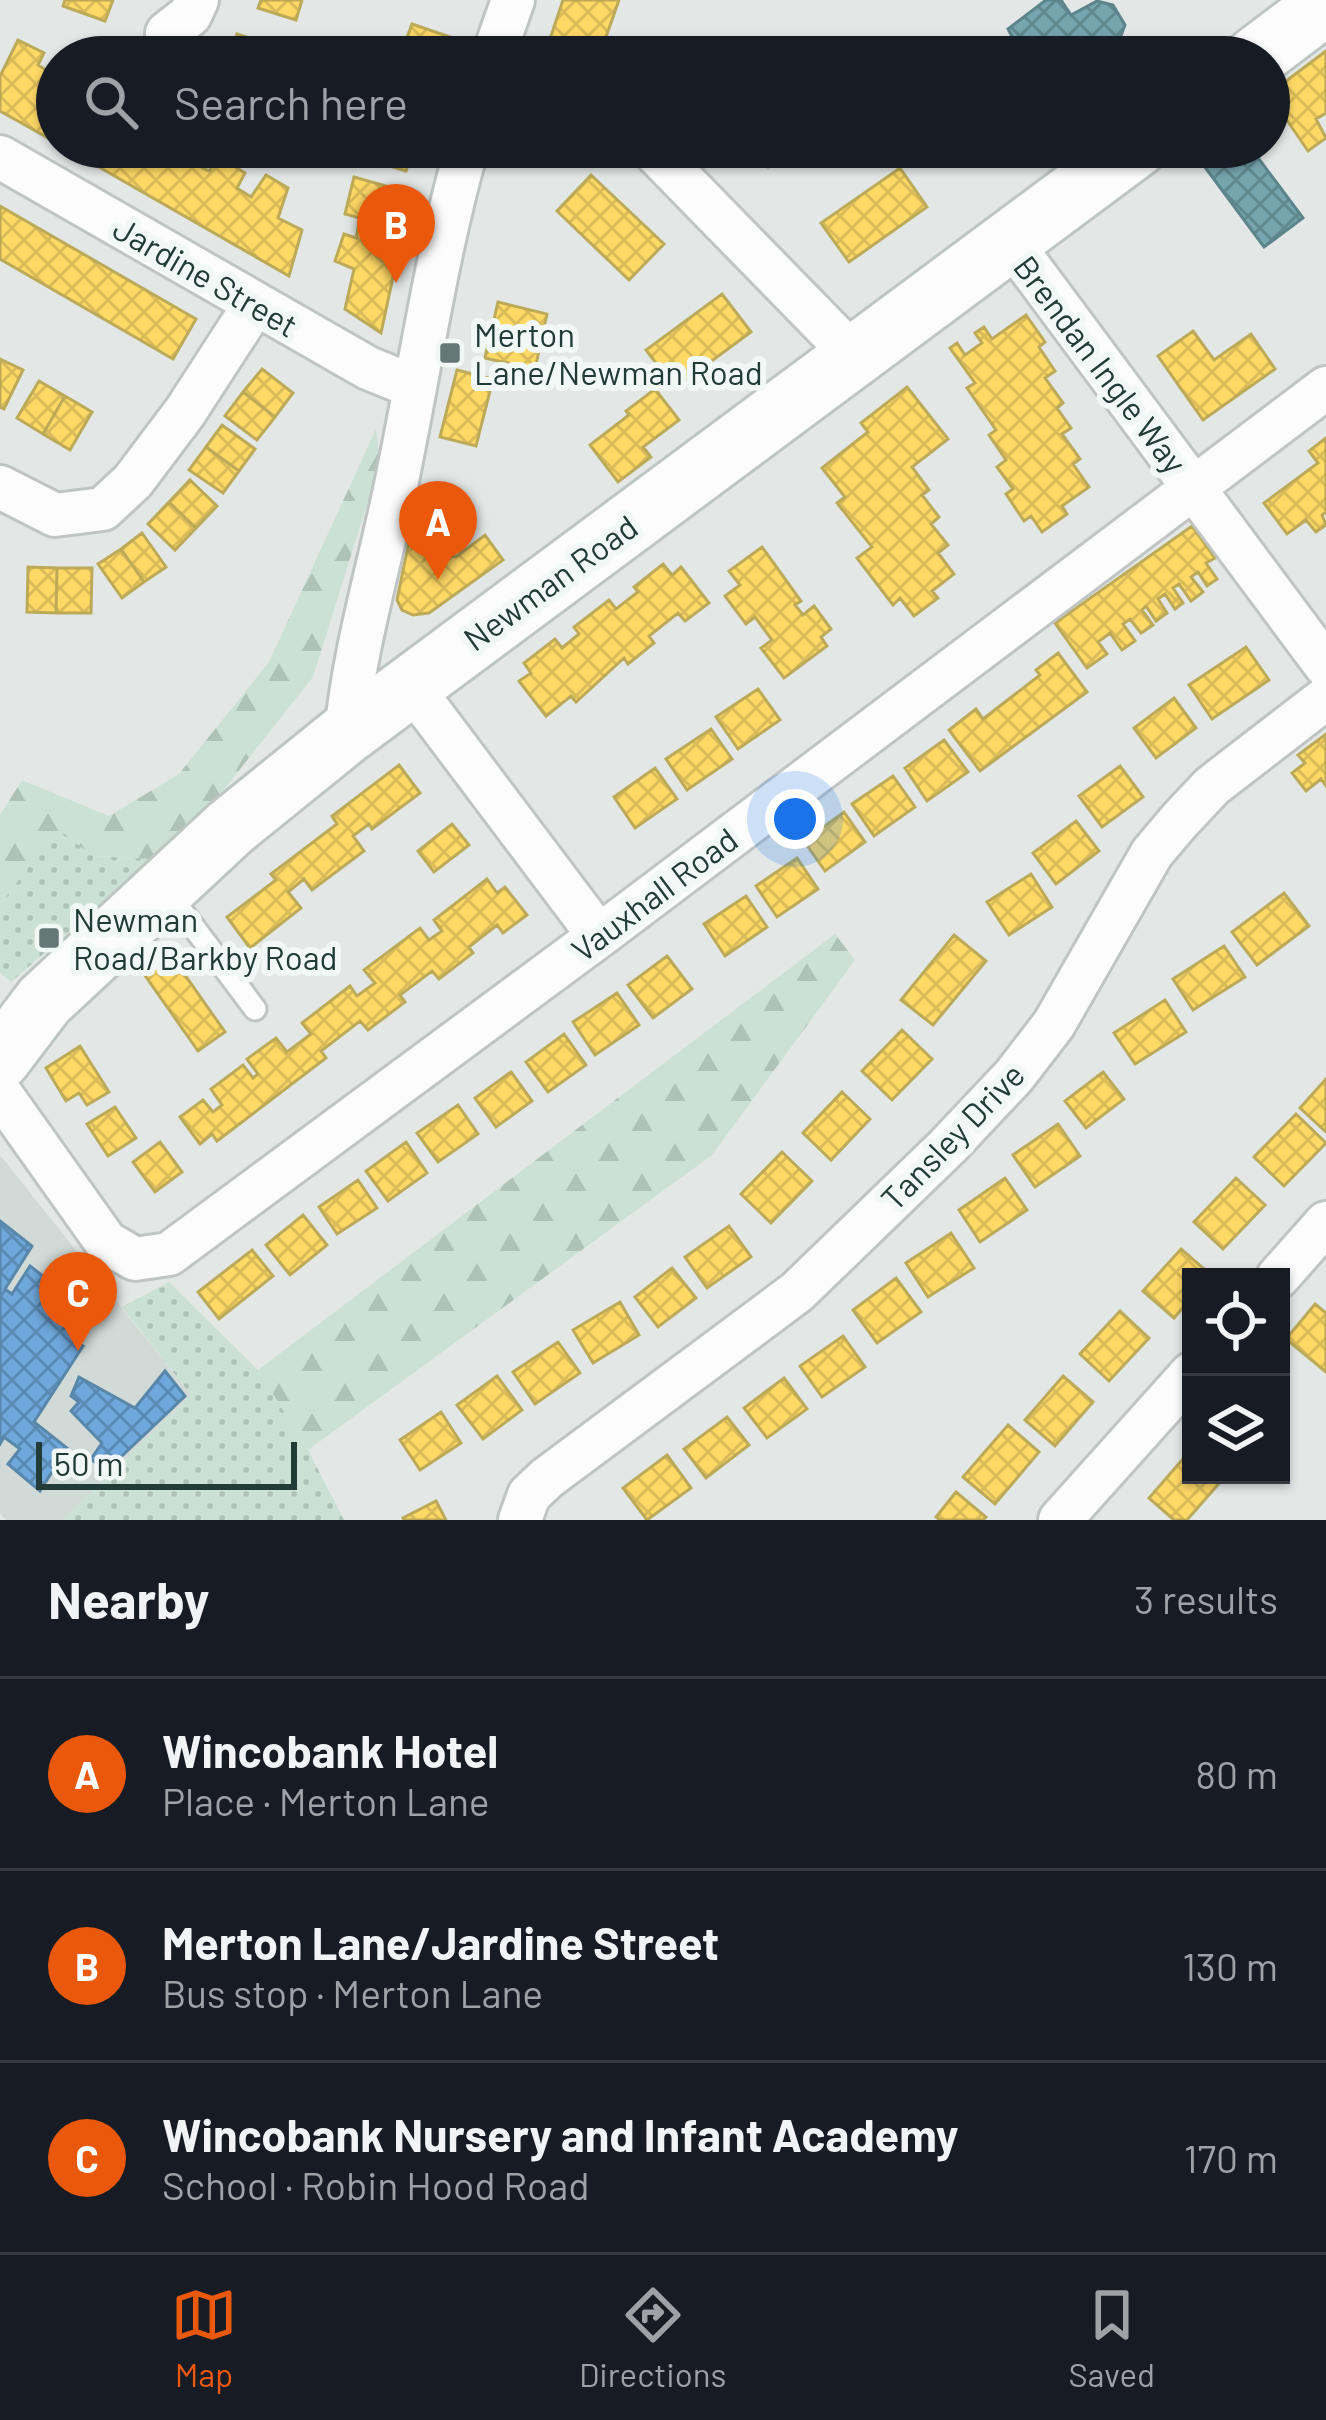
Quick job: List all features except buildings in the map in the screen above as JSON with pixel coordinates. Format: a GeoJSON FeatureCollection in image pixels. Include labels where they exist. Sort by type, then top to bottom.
{"type":"FeatureCollection","features":[{"type":"Feature","properties":{"kind":"street"},"geometry":{"type":"LineString","coordinates":[[167,33],[190,15],[197,0]]}},
{"type":"Feature","properties":{"kind":"street"},"geometry":{"type":"LineString","coordinates":[[501,36],[513,0]]}},
{"type":"Feature","properties":{"kind":"street"},"geometry":{"type":"LineString","coordinates":[[1284,36],[1326,4]]}},
{"type":"Feature","properties":{"kind":"street","name":"Jardine Street"},"geometry":{"type":"LineString","coordinates":[[0,157],[368,368],[415,387]]}},
{"type":"Feature","properties":{"kind":"street"},"geometry":{"type":"LineString","coordinates":[[346,734],[351,680],[461,168]]}},
{"type":"Feature","properties":{"kind":"street"},"geometry":{"type":"LineString","coordinates":[[670,168],[855,357]]}},
{"type":"Feature","properties":{"kind":"street","name":"Newman Road"},"geometry":{"type":"LineString","coordinates":[[5,1040],[231,827],[346,734],[1108,168]]}},
{"type":"Feature","properties":{"kind":"street","name":"Brendan Ingle Way"},"geometry":{"type":"LineString","coordinates":[[1010,242],[1326,666]]}},
{"type":"Feature","properties":{"kind":"street"},"geometry":{"type":"LineString","coordinates":[[0,487],[55,515],[103,508],[133,481],[185,412],[255,304]]}},
{"type":"Feature","properties":{"kind":"street","name":"Vauxhall Road"},"geometry":{"type":"LineString","coordinates":[[0,1093],[106,1242],[135,1259],[169,1254],[1326,388]]}},
{"type":"Feature","properties":{"kind":"street"},"geometry":{"type":"LineString","coordinates":[[410,685],[599,936]]}},
{"type":"Feature","properties":{"kind":"street","name":"Tansley Drive"},"geometry":{"type":"LineString","coordinates":[[520,1520],[529,1496],[547,1478],[797,1292],[948,1146],[1014,1076],[1054,1024],[1152,854],[1180,820],[1212,786],[1326,698]]}},
{"type":"Feature","properties":{"kind":"street"},"geometry":{"type":"LineString","coordinates":[[1060,1520],[1189,1376]]}},
{"type":"Feature","properties":{"kind":"lane"},"geometry":{"type":"LineString","coordinates":[[164,888],[255,1009]]}},
{"type":"Feature","properties":{"kind":"shaded area"},"geometry":{"type":"Polygon","coordinates":[[[0,1155],[191,1395],[63,1520],[6,1520],[0,1514],[0,1155]]]}},
{"type":"Feature","properties":{"kind":"green space"},"geometry":{"type":"Polygon","coordinates":[[[376,429],[380,463],[313,677],[195,826],[153,859],[93,856],[63,833],[50,837],[0,905],[0,815],[22,780],[109,816],[179,774],[269,662],[376,429]]]}},
{"type":"Feature","properties":{"kind":"green space"},"geometry":{"type":"Polygon","coordinates":[[[63,832],[93,856],[153,859],[11,982],[0,973],[0,905],[50,837],[63,832]]]}},
{"type":"Feature","properties":{"kind":"green space"},"geometry":{"type":"Polygon","coordinates":[[[835,934],[855,960],[712,1155],[308,1450],[258,1370],[835,934]]]}},
{"type":"Feature","properties":{"kind":"green space"},"geometry":{"type":"Polygon","coordinates":[[[169,1282],[258,1370],[344,1520],[63,1520],[191,1395],[122,1307],[169,1282]]]}},
{"type":"Feature","properties":{"kind":"place","name":"Merton Lane/Jardine Street"},"geometry":{"type":"Point","coordinates":[396,283]}},
{"type":"Feature","properties":{"kind":"place","name":"Merton Lane/Newman Road"},"geometry":{"type":"Point","coordinates":[450,353]}},
{"type":"Feature","properties":{"kind":"place","name":"Wincobank Hotel"},"geometry":{"type":"Point","coordinates":[438,580]}},
{"type":"Feature","properties":{"kind":"place","name":"Newman Road/Barkby Road"},"geometry":{"type":"Point","coordinates":[49,938]}},
{"type":"Feature","properties":{"kind":"place","name":"Wincobank Nursery and Infant Academy"},"geometry":{"type":"Point","coordinates":[78,1351]}}]}
